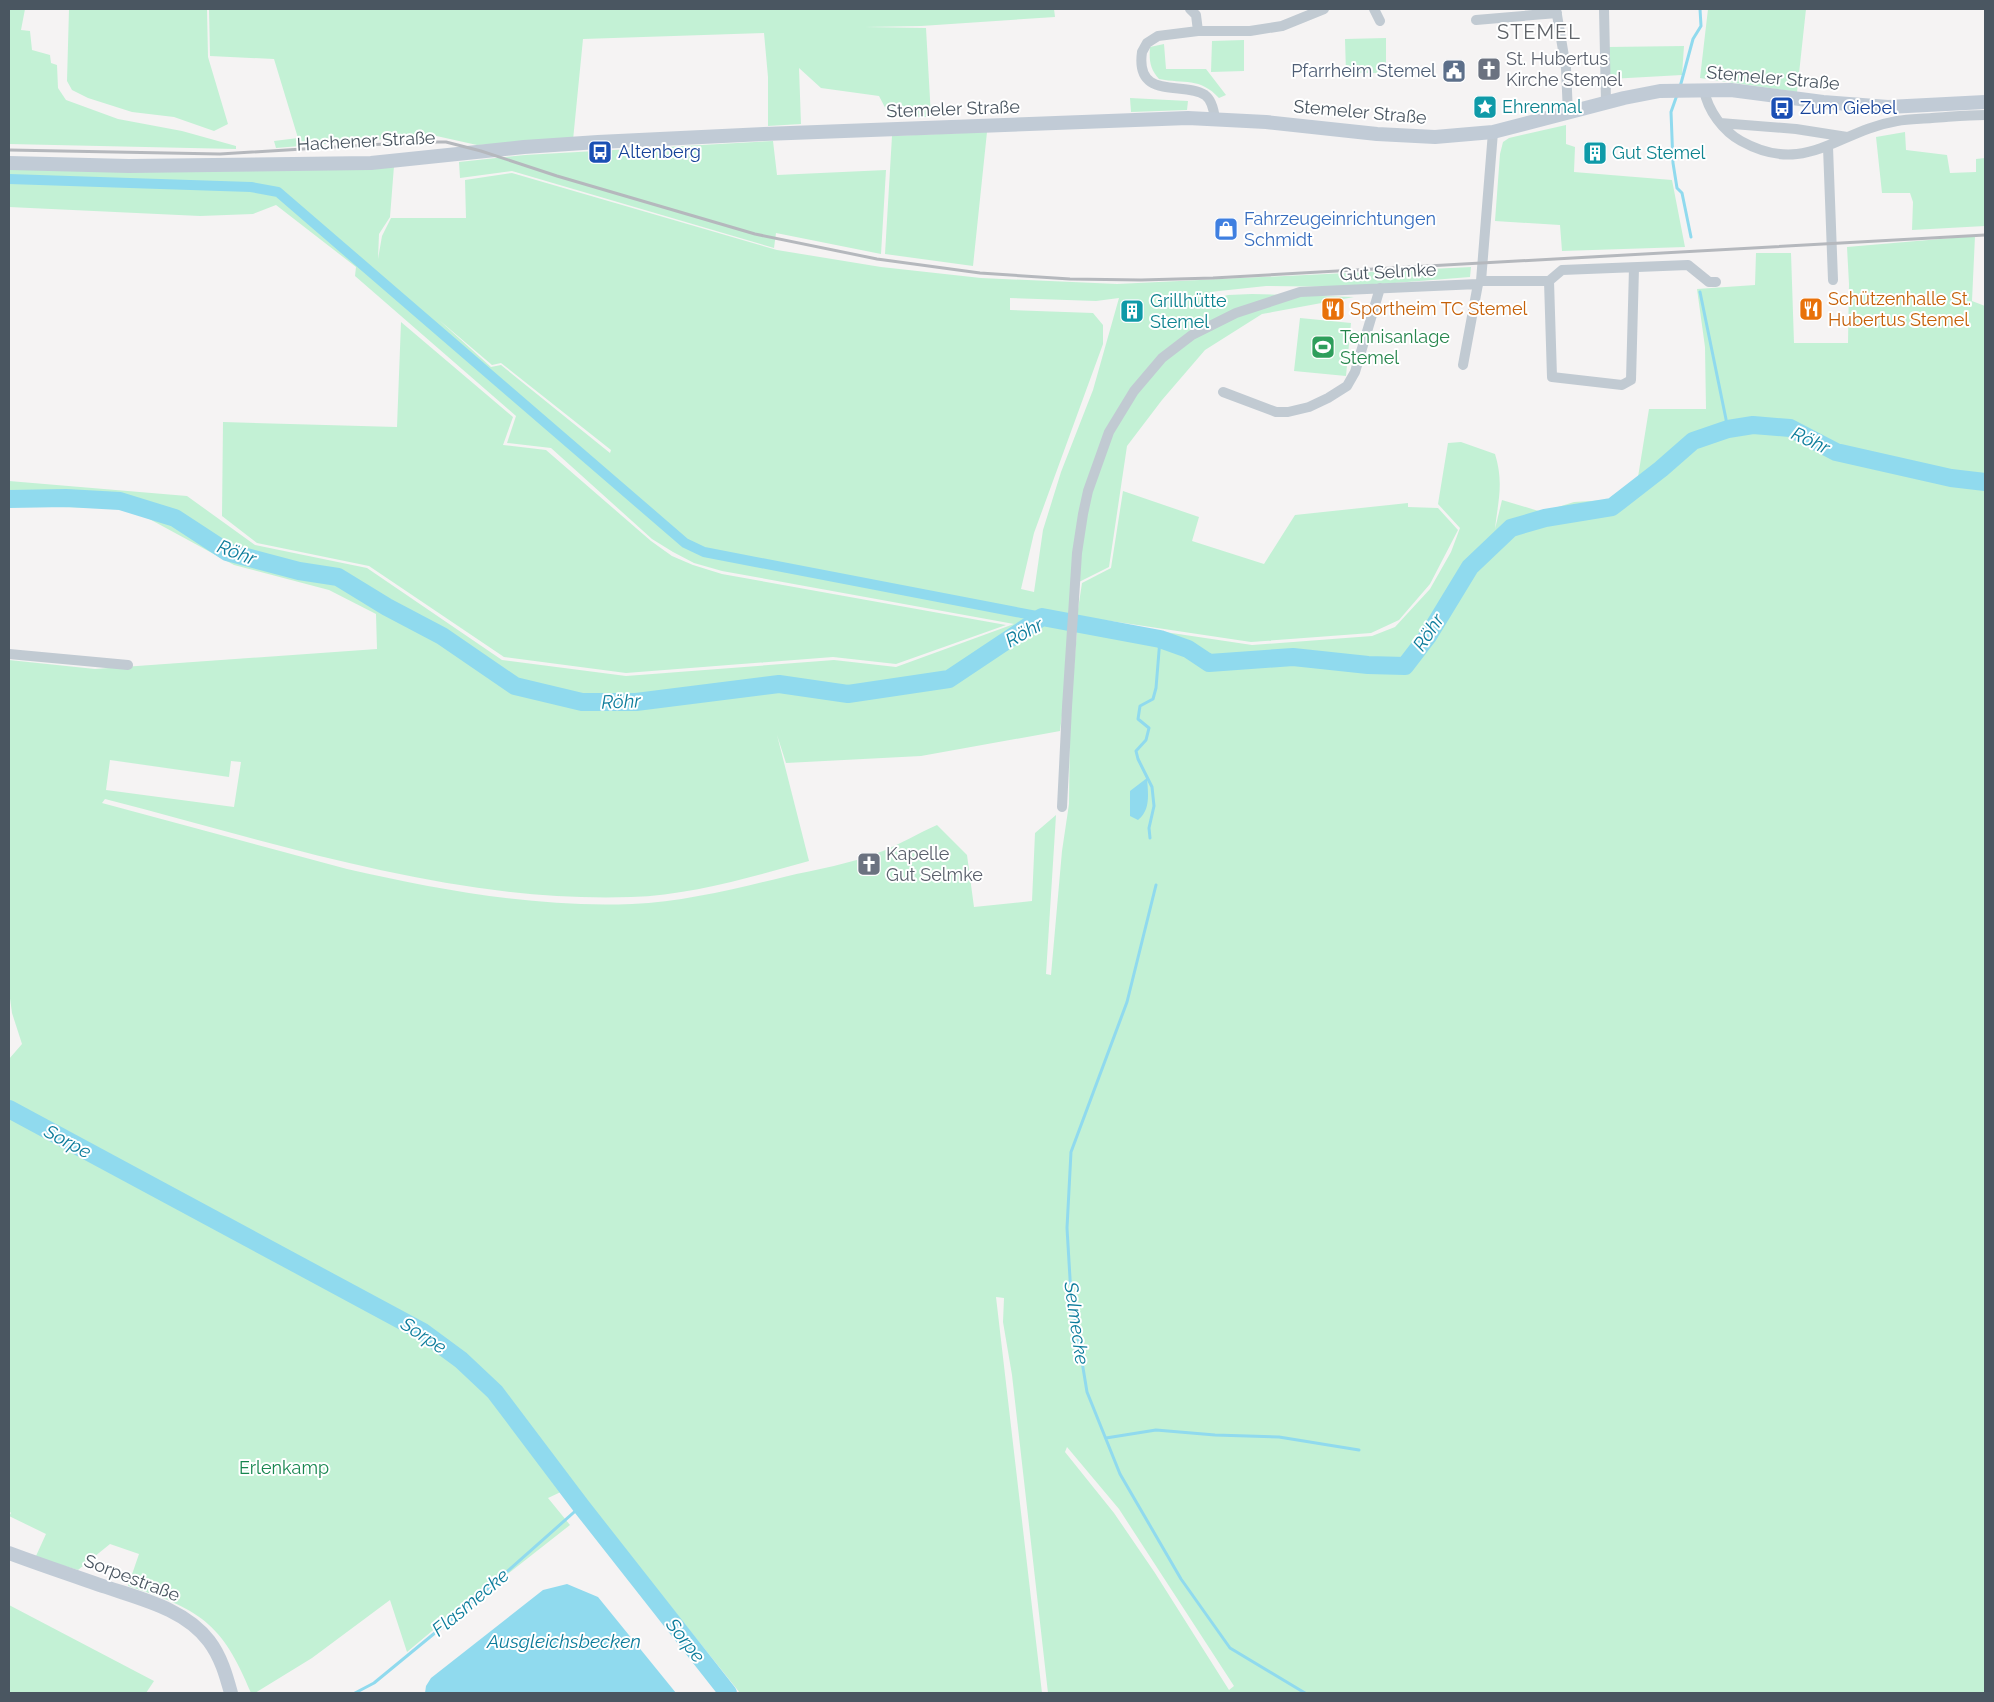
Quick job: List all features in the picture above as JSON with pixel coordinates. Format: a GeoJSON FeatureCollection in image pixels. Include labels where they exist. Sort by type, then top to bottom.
{"type":"FeatureCollection","features":[{"type":"Feature","properties":{"kind":"main road","name":"Stemeler Straße"},"geometry":{"type":"LineString","coordinates":[[725,136],[1188,118],[1266,122],[1377,134],[1435,137],[1493,132],[1568,114],[1606,102],[1660,91],[1731,90],[1824,102],[1888,107],[1985,102]]}},
{"type":"Feature","properties":{"kind":"main road","name":"Hachener Straße"},"geometry":{"type":"LineString","coordinates":[[9,162],[129,166],[371,163],[524,147],[725,136]]}},
{"type":"Feature","properties":{"kind":"main road","name":"Sorpestraße"},"geometry":{"type":"LineString","coordinates":[[9,1553],[157,1605],[187,1621],[208,1640],[216,1652],[226,1672],[231,1693]]}},
{"type":"Feature","properties":{"kind":"street"},"geometry":{"type":"LineString","coordinates":[[1190,9],[1196,16],[1198,31]]}},
{"type":"Feature","properties":{"kind":"street"},"geometry":{"type":"LineString","coordinates":[[1215,119],[1207,96],[1196,91],[1172,89],[1153,83],[1147,77],[1142,64],[1142,52],[1152,38],[1198,31],[1258,30],[1282,26],[1324,9]]}},
{"type":"Feature","properties":{"kind":"street"},"geometry":{"type":"LineString","coordinates":[[1374,9],[1380,21]]}},
{"type":"Feature","properties":{"kind":"street"},"geometry":{"type":"LineString","coordinates":[[1604,9],[1606,102]]}},
{"type":"Feature","properties":{"kind":"street"},"geometry":{"type":"LineString","coordinates":[[1476,20],[1556,11],[1566,68],[1568,114]]}},
{"type":"Feature","properties":{"kind":"street"},"geometry":{"type":"LineString","coordinates":[[1704,90],[1706,100],[1726,131],[1754,148],[1777,155],[1789,156],[1828,147],[1848,137],[1897,120],[1985,115]]}},
{"type":"Feature","properties":{"kind":"street"},"geometry":{"type":"LineString","coordinates":[[1720,123],[1796,129],[1848,137]]}},
{"type":"Feature","properties":{"kind":"street"},"geometry":{"type":"LineString","coordinates":[[1463,365],[1479,282],[1493,132]]}},
{"type":"Feature","properties":{"kind":"street"},"geometry":{"type":"LineString","coordinates":[[1828,147],[1833,280]]}},
{"type":"Feature","properties":{"kind":"street"},"geometry":{"type":"LineString","coordinates":[[1634,268],[1631,380],[1622,385],[1552,377],[1549,281],[1562,270],[1688,266],[1709,282],[1716,282]]}},
{"type":"Feature","properties":{"kind":"street","name":"Gut Selmke"},"geometry":{"type":"LineString","coordinates":[[1062,807],[1077,553],[1086,498],[1109,432],[1122,408],[1139,384],[1162,358],[1192,335],[1236,313],[1300,292],[1479,282],[1549,281]]}},
{"type":"Feature","properties":{"kind":"street"},"geometry":{"type":"LineString","coordinates":[[1223,392],[1276,412],[1288,412],[1309,407],[1347,386],[1355,372],[1380,288]]}},
{"type":"Feature","properties":{"kind":"street"},"geometry":{"type":"LineString","coordinates":[[9,654],[128,665]]}},
{"type":"Feature","properties":{"kind":"green space"},"geometry":{"type":"Polygon","coordinates":[[[9,9],[25,9],[21,30],[30,31],[32,50],[50,55],[51,63],[57,65],[58,88],[66,100],[118,119],[182,131],[236,146],[236,149],[9,144],[9,9]]]}},
{"type":"Feature","properties":{"kind":"green space"},"geometry":{"type":"Polygon","coordinates":[[[69,9],[207,9],[208,57],[228,124],[214,131],[174,117],[132,112],[88,98],[72,90],[67,81],[69,9]]]}},
{"type":"Feature","properties":{"kind":"green space"},"geometry":{"type":"Polygon","coordinates":[[[209,9],[1054,9],[1055,17],[921,26],[865,27],[926,28],[931,117],[890,117],[879,96],[821,88],[799,68],[801,124],[768,126],[768,77],[764,33],[583,39],[573,140],[477,145],[432,135],[276,148],[274,141],[298,138],[274,59],[210,56],[209,9]]]}},
{"type":"Feature","properties":{"kind":"green space"},"geometry":{"type":"Polygon","coordinates":[[[1708,9],[1806,9],[1797,92],[1700,78],[1708,9]]]}},
{"type":"Feature","properties":{"kind":"green space"},"geometry":{"type":"Polygon","coordinates":[[[1386,38],[1386,73],[1346,73],[1345,39],[1386,38]]]}},
{"type":"Feature","properties":{"kind":"green space"},"geometry":{"type":"Polygon","coordinates":[[[1244,40],[1244,71],[1211,72],[1212,41],[1244,40]]]}},
{"type":"Feature","properties":{"kind":"green space"},"geometry":{"type":"Polygon","coordinates":[[[1164,44],[1166,69],[1206,69],[1226,95],[1219,98],[1212,91],[1198,84],[1159,79],[1151,64],[1150,47],[1164,44]]]}},
{"type":"Feature","properties":{"kind":"green space"},"geometry":{"type":"Polygon","coordinates":[[[1684,46],[1682,75],[1610,79],[1608,47],[1684,46]]]}},
{"type":"Feature","properties":{"kind":"green space"},"geometry":{"type":"Polygon","coordinates":[[[1130,98],[1188,101],[1187,110],[1131,112],[1130,98]]]}},
{"type":"Feature","properties":{"kind":"green space"},"geometry":{"type":"Polygon","coordinates":[[[1566,125],[1566,144],[1575,147],[1574,172],[1672,180],[1685,247],[1562,251],[1560,225],[1495,221],[1500,154],[1503,142],[1509,138],[1566,125]]]}},
{"type":"Feature","properties":{"kind":"green space"},"geometry":{"type":"Polygon","coordinates":[[[987,132],[973,266],[885,254],[892,136],[987,132]]]}},
{"type":"Feature","properties":{"kind":"green space"},"geometry":{"type":"Polygon","coordinates":[[[1905,132],[1906,150],[1947,155],[1950,173],[1976,172],[1976,159],[1985,158],[1985,226],[1912,230],[1913,202],[1910,193],[1882,193],[1876,137],[1905,132]]]}},
{"type":"Feature","properties":{"kind":"green space"},"geometry":{"type":"Polygon","coordinates":[[[773,141],[777,175],[886,170],[881,254],[776,233],[774,248],[512,171],[460,178],[459,162],[525,155],[773,141]]]}},
{"type":"Feature","properties":{"kind":"green space"},"geometry":{"type":"Polygon","coordinates":[[[394,166],[390,217],[379,234],[378,259],[382,236],[391,218],[466,218],[465,180],[512,173],[777,250],[881,267],[981,278],[1117,284],[1471,267],[1470,277],[1344,287],[1266,286],[1210,292],[1202,302],[1228,295],[1252,294],[1354,297],[1262,314],[1205,350],[1162,400],[1127,446],[1109,567],[1079,582],[1060,731],[921,756],[786,763],[777,735],[809,861],[721,884],[676,893],[631,897],[564,896],[497,890],[365,867],[105,799],[102,803],[382,877],[489,896],[596,905],[651,903],[689,898],[834,866],[883,851],[937,825],[967,855],[974,907],[1032,901],[1035,833],[1056,815],[1046,974],[1051,975],[1062,851],[1069,804],[1070,716],[1078,619],[1252,645],[1372,636],[1395,627],[1430,589],[1451,552],[1460,528],[1438,504],[1448,443],[1461,442],[1495,454],[1500,483],[1495,529],[1502,500],[1542,512],[1574,502],[1607,500],[1638,477],[1649,409],[1706,409],[1705,347],[1697,289],[1755,285],[1756,253],[1791,253],[1794,343],[1848,343],[1849,284],[1847,247],[1975,236],[1972,301],[1985,306],[1985,1693],[1048,1693],[1012,1375],[1003,1322],[1004,1298],[996,1297],[1042,1693],[740,1693],[498,1391],[464,1358],[424,1328],[9,1107],[9,1059],[22,1044],[12,1013],[9,991],[9,660],[95,669],[377,649],[376,614],[329,590],[234,565],[142,515],[116,508],[9,506],[9,481],[187,496],[255,545],[367,568],[502,660],[626,676],[834,660],[896,667],[1014,624],[722,571],[694,563],[652,539],[551,448],[507,443],[516,416],[355,276],[356,267],[276,205],[253,214],[200,216],[9,207],[9,168],[394,166]],[[1010,298],[1010,310],[1093,313],[1103,325],[1103,344],[1034,533],[1021,589],[1034,592],[1043,530],[1061,472],[1093,390],[1119,298],[1096,301],[1010,298]],[[439,320],[491,367],[501,365],[610,453],[611,450],[501,363],[492,365],[439,320]],[[110,760],[106,790],[234,807],[241,762],[231,761],[229,777],[110,760]],[[1067,1447],[1065,1452],[1114,1513],[1155,1573],[1229,1690],[1234,1686],[1119,1509],[1067,1447]]]}},
{"type":"Feature","properties":{"kind":"green space","name":"Tennisanlage Stemel"},"geometry":{"type":"Polygon","coordinates":[[[1300,318],[1351,323],[1346,376],[1294,371],[1300,318]]]}},
{"type":"Feature","properties":{"kind":"green space"},"geometry":{"type":"Polygon","coordinates":[[[401,322],[513,417],[503,445],[546,450],[651,541],[672,556],[722,574],[1006,625],[896,664],[833,657],[626,673],[504,657],[369,566],[257,543],[222,516],[223,422],[397,427],[401,322]]]}},
{"type":"Feature","properties":{"kind":"green space"},"geometry":{"type":"Polygon","coordinates":[[[1123,491],[1199,517],[1192,541],[1264,564],[1295,515],[1408,503],[1408,507],[1438,508],[1458,530],[1430,584],[1399,620],[1371,633],[1251,642],[1077,616],[1082,583],[1111,568],[1123,491]]]}},
{"type":"Feature","properties":{"kind":"green space","name":"Erlenkamp"},"geometry":{"type":"Polygon","coordinates":[[[9,1110],[421,1334],[459,1363],[493,1395],[565,1490],[548,1498],[570,1525],[491,1587],[488,1584],[407,1652],[390,1600],[312,1658],[255,1693],[251,1693],[230,1650],[205,1621],[173,1602],[128,1586],[139,1554],[110,1544],[78,1570],[38,1558],[36,1556],[46,1534],[9,1516],[11,1513],[9,1511],[9,1110]]]}},
{"type":"Feature","properties":{"kind":"green space"},"geometry":{"type":"Polygon","coordinates":[[[9,1605],[154,1681],[146,1693],[9,1693],[9,1605]]]}},
{"type":"Feature","properties":{"kind":"water"},"geometry":{"type":"Polygon","coordinates":[[[1147,778],[1147,806],[1138,820],[1130,816],[1130,791],[1147,778]]]}},
{"type":"Feature","properties":{"kind":"water","name":"Ausgleichsbecken"},"geometry":{"type":"Polygon","coordinates":[[[567,1584],[598,1597],[676,1693],[425,1693],[426,1686],[431,1678],[543,1590],[567,1584]]]}},
{"type":"Feature","properties":{"kind":"waterway"},"geometry":{"type":"LineString","coordinates":[[1680,87],[1693,39],[1701,26],[1700,9]]}},
{"type":"Feature","properties":{"kind":"waterway"},"geometry":{"type":"LineString","coordinates":[[1677,95],[1671,112],[1673,163],[1677,188],[1682,193],[1691,237]]}},
{"type":"Feature","properties":{"kind":"waterway"},"geometry":{"type":"LineString","coordinates":[[9,179],[251,187],[278,192],[685,543],[704,552],[1042,617]]}},
{"type":"Feature","properties":{"kind":"waterway"},"geometry":{"type":"LineString","coordinates":[[1700,292],[1728,429]]}},
{"type":"Feature","properties":{"kind":"waterway","name":"Röhr"},"geometry":{"type":"LineString","coordinates":[[9,499],[66,498],[120,501],[175,518],[227,552],[299,571],[338,577],[387,607],[442,636],[515,686],[582,702],[636,702],[779,684],[848,694],[949,679],[1042,617],[1160,639],[1188,649],[1209,663],[1293,657],[1368,665],[1405,666],[1428,636],[1470,567],[1511,528],[1545,518],[1612,507],[1693,441],[1728,429],[1753,425],[1790,428],[1836,452],[1951,478],[1985,482]]}},
{"type":"Feature","properties":{"kind":"waterway","name":"Selmecke"},"geometry":{"type":"LineString","coordinates":[[1150,838],[1149,828],[1154,806],[1152,787],[1136,751],[1146,740],[1149,728],[1138,719],[1140,706],[1153,699],[1156,688],[1160,639]]}},
{"type":"Feature","properties":{"kind":"waterway","name":"Selmecke"},"geometry":{"type":"LineString","coordinates":[[1156,885],[1127,1002],[1071,1152],[1067,1228],[1071,1295],[1087,1392],[1120,1474],[1181,1579],[1230,1648],[1305,1693]]}},
{"type":"Feature","properties":{"kind":"waterway","name":"Sorpe"},"geometry":{"type":"LineString","coordinates":[[9,1109],[423,1332],[461,1360],[495,1392],[581,1506],[728,1693]]}},
{"type":"Feature","properties":{"kind":"waterway"},"geometry":{"type":"LineString","coordinates":[[1106,1438],[1156,1430],[1215,1435],[1279,1437],[1359,1450]]}},
{"type":"Feature","properties":{"kind":"waterway","name":"Flasmecke"},"geometry":{"type":"LineString","coordinates":[[355,1693],[374,1683],[475,1600],[581,1506]]}},
{"type":"Feature","properties":{"kind":"railway"},"geometry":{"type":"LineString","coordinates":[[9,150],[220,154],[417,142],[446,142],[755,234],[877,259],[980,273],[1070,279],[1213,278],[1985,235]]}},
{"type":"Feature","properties":{"kind":"place","name":"St. Hubertus Kirche Stemel"},"geometry":{"type":"Point","coordinates":[1489,69]}},
{"type":"Feature","properties":{"kind":"place","name":"Pfarrheim Stemel"},"geometry":{"type":"Point","coordinates":[1454,71]}},
{"type":"Feature","properties":{"kind":"place","name":"Ehrenmal"},"geometry":{"type":"Point","coordinates":[1485,107]}},
{"type":"Feature","properties":{"kind":"place","name":"Zum Giebel"},"geometry":{"type":"Point","coordinates":[1782,108]}},
{"type":"Feature","properties":{"kind":"place","name":"Altenberg"},"geometry":{"type":"Point","coordinates":[600,152]}},
{"type":"Feature","properties":{"kind":"place","name":"Gut Stemel"},"geometry":{"type":"Point","coordinates":[1595,153]}},
{"type":"Feature","properties":{"kind":"place","name":"Fahrzeugeinrichtungen Schmidt"},"geometry":{"type":"Point","coordinates":[1226,229]}},
{"type":"Feature","properties":{"kind":"place","name":"Sportheim TC Stemel"},"geometry":{"type":"Point","coordinates":[1333,309]}},
{"type":"Feature","properties":{"kind":"place","name":"Schützenhalle St. Hubertus Stemel"},"geometry":{"type":"Point","coordinates":[1811,309]}},
{"type":"Feature","properties":{"kind":"place","name":"Grillhütte Stemel"},"geometry":{"type":"Point","coordinates":[1132,311]}},
{"type":"Feature","properties":{"kind":"place","name":"Tennisanlage Stemel"},"geometry":{"type":"Point","coordinates":[1323,347]}},
{"type":"Feature","properties":{"kind":"place","name":"Kapelle Gut Selmke"},"geometry":{"type":"Point","coordinates":[869,864]}},
{"type":"Feature","properties":{"kind":"district","name":"STEMEL"},"geometry":{"type":"Point","coordinates":[1539,32]}}]}
